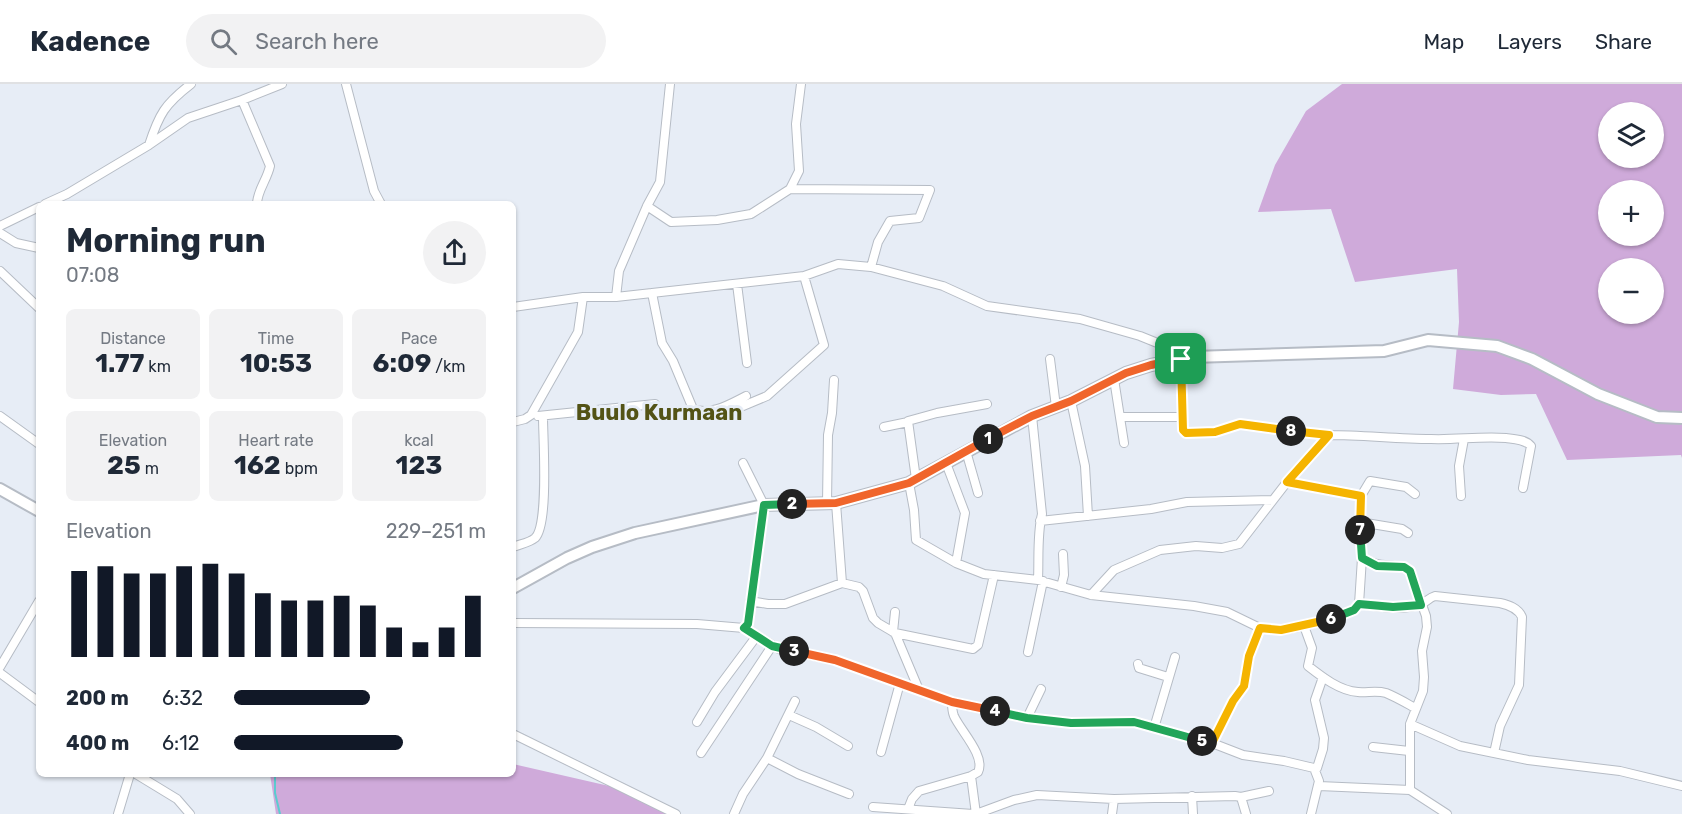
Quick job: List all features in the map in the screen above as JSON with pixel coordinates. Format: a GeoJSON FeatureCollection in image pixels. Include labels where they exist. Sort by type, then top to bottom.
{"type":"FeatureCollection","features":[{"type":"Feature","properties":{"kind":"main road"},"geometry":{"type":"LineString","coordinates":[[516,586],[545,569],[592,547],[635,534],[764,505],[831,503],[912,481],[1032,416],[1071,401],[1114,379],[1151,365],[1193,357],[1384,351],[1428,339],[1497,346],[1514,350],[1598,394],[1657,417],[1682,418]]}},
{"type":"Feature","properties":{"kind":"main road"},"geometry":{"type":"LineString","coordinates":[[0,489],[36,509]]}},
{"type":"Feature","properties":{"kind":"street"},"geometry":{"type":"LineString","coordinates":[[148,145],[158,118],[176,96],[192,84]]}},
{"type":"Feature","properties":{"kind":"street"},"geometry":{"type":"LineString","coordinates":[[52,201],[148,145],[188,118],[282,84]]}},
{"type":"Feature","properties":{"kind":"street"},"geometry":{"type":"LineString","coordinates":[[346,84],[374,191],[379,201]]}},
{"type":"Feature","properties":{"kind":"street"},"geometry":{"type":"LineString","coordinates":[[616,297],[619,271],[660,182],[670,84]]}},
{"type":"Feature","properties":{"kind":"street"},"geometry":{"type":"LineString","coordinates":[[647,206],[671,222],[717,220],[751,214],[790,189],[799,171],[796,124],[801,84]]}},
{"type":"Feature","properties":{"kind":"street"},"geometry":{"type":"LineString","coordinates":[[242,100],[270,166],[268,177],[257,196],[257,201]]}},
{"type":"Feature","properties":{"kind":"street"},"geometry":{"type":"LineString","coordinates":[[790,189],[930,190],[919,218],[890,221],[878,242],[871,267]]}},
{"type":"Feature","properties":{"kind":"street"},"geometry":{"type":"LineString","coordinates":[[0,226],[36,208]]}},
{"type":"Feature","properties":{"kind":"street"},"geometry":{"type":"LineString","coordinates":[[0,233],[16,243],[36,247]]}},
{"type":"Feature","properties":{"kind":"street"},"geometry":{"type":"LineString","coordinates":[[516,307],[583,297],[616,297],[804,276],[838,264],[871,267],[943,286],[987,306],[1080,319],[1140,336],[1193,357]]}},
{"type":"Feature","properties":{"kind":"street"},"geometry":{"type":"LineString","coordinates":[[0,271],[36,305]]}},
{"type":"Feature","properties":{"kind":"street"},"geometry":{"type":"LineString","coordinates":[[724,414],[767,396],[824,345],[804,276]]}},
{"type":"Feature","properties":{"kind":"street"},"geometry":{"type":"LineString","coordinates":[[737,284],[747,363]]}},
{"type":"Feature","properties":{"kind":"street"},"geometry":{"type":"LineString","coordinates":[[652,293],[663,343],[693,409],[702,412],[709,411],[746,396]]}},
{"type":"Feature","properties":{"kind":"street"},"geometry":{"type":"LineString","coordinates":[[516,421],[531,415],[578,332],[583,297]]}},
{"type":"Feature","properties":{"kind":"street"},"geometry":{"type":"LineString","coordinates":[[1050,359],[1056,407]]}},
{"type":"Feature","properties":{"kind":"street"},"geometry":{"type":"LineString","coordinates":[[1181,359],[1183,430],[1189,434],[1215,432],[1240,424],[1329,435],[1464,439],[1502,437],[1529,442],[1531,446],[1523,488]]}},
{"type":"Feature","properties":{"kind":"street"},"geometry":{"type":"LineString","coordinates":[[1114,379],[1124,443]]}},
{"type":"Feature","properties":{"kind":"street"},"geometry":{"type":"LineString","coordinates":[[834,380],[828,435],[831,503],[842,583]]}},
{"type":"Feature","properties":{"kind":"street"},"geometry":{"type":"LineString","coordinates":[[1071,401],[1085,466],[1088,516]]}},
{"type":"Feature","properties":{"kind":"street"},"geometry":{"type":"LineString","coordinates":[[531,415],[543,417],[655,404]]}},
{"type":"Feature","properties":{"kind":"street"},"geometry":{"type":"LineString","coordinates":[[884,427],[931,414],[987,404]]}},
{"type":"Feature","properties":{"kind":"street"},"geometry":{"type":"LineString","coordinates":[[0,416],[36,442]]}},
{"type":"Feature","properties":{"kind":"street"},"geometry":{"type":"LineString","coordinates":[[1028,652],[1040,580],[1042,514],[1032,416]]}},
{"type":"Feature","properties":{"kind":"street"},"geometry":{"type":"LineString","coordinates":[[516,546],[535,538],[539,531],[544,499],[543,417]]}},
{"type":"Feature","properties":{"kind":"street"},"geometry":{"type":"LineString","coordinates":[[1121,417],[1183,417]]}},
{"type":"Feature","properties":{"kind":"street"},"geometry":{"type":"LineString","coordinates":[[908,422],[916,540],[956,563],[984,574],[1040,580],[1091,595],[1194,606],[1227,612],[1260,628],[1281,630],[1304,626],[1354,610],[1359,604],[1362,558],[1361,496],[1370,481],[1406,487],[1415,494]]}},
{"type":"Feature","properties":{"kind":"street"},"geometry":{"type":"LineString","coordinates":[[1091,595],[1114,570],[1160,550],[1196,546],[1222,548],[1239,544],[1272,500],[1329,435]]}},
{"type":"Feature","properties":{"kind":"street"},"geometry":{"type":"LineString","coordinates":[[1461,496],[1459,466],[1464,439]]}},
{"type":"Feature","properties":{"kind":"street"},"geometry":{"type":"LineString","coordinates":[[966,451],[978,493]]}},
{"type":"Feature","properties":{"kind":"street"},"geometry":{"type":"LineString","coordinates":[[743,463],[764,505],[748,624],[744,628]]}},
{"type":"Feature","properties":{"kind":"street"},"geometry":{"type":"LineString","coordinates":[[946,463],[965,513],[956,563]]}},
{"type":"Feature","properties":{"kind":"street"},"geometry":{"type":"LineString","coordinates":[[1287,482],[1361,496]]}},
{"type":"Feature","properties":{"kind":"street"},"geometry":{"type":"LineString","coordinates":[[1040,521],[1151,509],[1188,502],[1272,500]]}},
{"type":"Feature","properties":{"kind":"street"},"geometry":{"type":"LineString","coordinates":[[1360,522],[1402,529],[1408,533]]}},
{"type":"Feature","properties":{"kind":"street"},"geometry":{"type":"LineString","coordinates":[[1061,587],[1064,575],[1064,554]]}},
{"type":"Feature","properties":{"kind":"street"},"geometry":{"type":"LineString","coordinates":[[1362,558],[1377,566],[1404,567],[1410,571],[1426,616],[1427,627],[1422,657],[1423,691],[1410,724],[1410,790]]}},
{"type":"Feature","properties":{"kind":"street"},"geometry":{"type":"LineString","coordinates":[[750,601],[785,604],[842,583],[859,587],[863,591],[873,618],[894,632],[973,649],[978,645],[994,575]]}},
{"type":"Feature","properties":{"kind":"street"},"geometry":{"type":"LineString","coordinates":[[1359,604],[1393,607],[1421,605],[1435,596],[1500,603],[1510,605],[1520,612],[1522,617],[1519,685],[1500,726],[1494,753]]}},
{"type":"Feature","properties":{"kind":"street"},"geometry":{"type":"LineString","coordinates":[[0,667],[36,606]]}},
{"type":"Feature","properties":{"kind":"street"},"geometry":{"type":"LineString","coordinates":[[895,612],[894,632],[919,690]]}},
{"type":"Feature","properties":{"kind":"street"},"geometry":{"type":"LineString","coordinates":[[516,623],[697,624],[744,628],[772,646],[835,660],[952,702],[1027,718],[1071,723],[1134,722],[1212,743],[1243,755],[1314,768],[1317,768],[1324,738],[1315,705],[1323,677]]}},
{"type":"Feature","properties":{"kind":"street"},"geometry":{"type":"LineString","coordinates":[[1304,626],[1312,648],[1308,666],[1339,686],[1356,692],[1386,693],[1415,708]]}},
{"type":"Feature","properties":{"kind":"street"},"geometry":{"type":"LineString","coordinates":[[1212,743],[1233,701],[1244,686],[1249,656],[1260,628]]}},
{"type":"Feature","properties":{"kind":"street"},"geometry":{"type":"LineString","coordinates":[[698,722],[715,692],[756,637]]}},
{"type":"Feature","properties":{"kind":"street"},"geometry":{"type":"LineString","coordinates":[[701,753],[772,646]]}},
{"type":"Feature","properties":{"kind":"street"},"geometry":{"type":"LineString","coordinates":[[1154,728],[1175,657]]}},
{"type":"Feature","properties":{"kind":"street"},"geometry":{"type":"LineString","coordinates":[[1138,664],[1139,668],[1168,677]]}},
{"type":"Feature","properties":{"kind":"street"},"geometry":{"type":"LineString","coordinates":[[0,673],[36,700]]}},
{"type":"Feature","properties":{"kind":"street"},"geometry":{"type":"LineString","coordinates":[[881,752],[900,683]]}},
{"type":"Feature","properties":{"kind":"street"},"geometry":{"type":"LineString","coordinates":[[1027,718],[1041,689]]}},
{"type":"Feature","properties":{"kind":"street"},"geometry":{"type":"LineString","coordinates":[[734,814],[743,794],[767,758],[795,701]]}},
{"type":"Feature","properties":{"kind":"street"},"geometry":{"type":"LineString","coordinates":[[908,809],[912,799],[919,791],[978,772],[980,765],[973,745],[952,713],[952,702]]}},
{"type":"Feature","properties":{"kind":"street"},"geometry":{"type":"LineString","coordinates":[[789,715],[816,727],[848,746]]}},
{"type":"Feature","properties":{"kind":"street"},"geometry":{"type":"LineString","coordinates":[[1410,724],[1460,746],[1528,760],[1620,771],[1682,786]]}},
{"type":"Feature","properties":{"kind":"street"},"geometry":{"type":"LineString","coordinates":[[516,735],[676,814]]}},
{"type":"Feature","properties":{"kind":"street"},"geometry":{"type":"LineString","coordinates":[[1373,747],[1409,751]]}},
{"type":"Feature","properties":{"kind":"street"},"geometry":{"type":"LineString","coordinates":[[767,758],[798,774],[849,794]]}},
{"type":"Feature","properties":{"kind":"street"},"geometry":{"type":"LineString","coordinates":[[1311,814],[1319,786],[1314,768]]}},
{"type":"Feature","properties":{"kind":"street"},"geometry":{"type":"LineString","coordinates":[[971,776],[975,814]]}},
{"type":"Feature","properties":{"kind":"street"},"geometry":{"type":"LineString","coordinates":[[118,814],[129,777]]}},
{"type":"Feature","properties":{"kind":"street"},"geometry":{"type":"LineString","coordinates":[[141,777],[177,799],[190,814]]}},
{"type":"Feature","properties":{"kind":"street"},"geometry":{"type":"LineString","coordinates":[[1319,786],[1410,790],[1447,814]]}},
{"type":"Feature","properties":{"kind":"street"},"geometry":{"type":"LineString","coordinates":[[873,807],[975,814],[1014,800],[1037,795],[1114,800],[1192,796],[1241,797],[1269,791]]}},
{"type":"Feature","properties":{"kind":"street"},"geometry":{"type":"LineString","coordinates":[[1192,796],[1193,814]]}},
{"type":"Feature","properties":{"kind":"street"},"geometry":{"type":"LineString","coordinates":[[1241,797],[1246,814]]}},
{"type":"Feature","properties":{"kind":"street"},"geometry":{"type":"LineString","coordinates":[[1112,814],[1114,800]]}},
{"type":"Feature","properties":{"kind":"shaded area"},"geometry":{"type":"Polygon","coordinates":[[[1342,84],[1682,84],[1682,458],[1681,455],[1567,460],[1536,394],[1501,395],[1453,389],[1459,322],[1457,269],[1355,282],[1331,209],[1258,212],[1275,165],[1306,111],[1342,84]]]}},
{"type":"Feature","properties":{"kind":"shaded area"},"geometry":{"type":"Polygon","coordinates":[[[516,765],[631,791],[671,814],[276,814],[270,777],[516,777],[516,765]]]}},
{"type":"Feature","properties":{"kind":"waterway"},"geometry":{"type":"LineString","coordinates":[[275,777],[275,793],[280,814]]}},
{"type":"Feature","properties":{"kind":"district","name":"Buulo Kurmaan"},"geometry":{"type":"Point","coordinates":[659,412]}},
{"type":"Feature","properties":{"kind":"route"},"geometry":{"type":"LineString","coordinates":[[1181,359],[1183,430],[1186,433],[1221,431],[1240,424],[1329,435],[1287,482],[1361,496],[1362,558],[1377,566],[1404,567],[1410,571],[1421,605],[1393,607],[1359,604],[1354,610],[1304,626],[1281,630],[1260,628],[1249,656],[1244,686],[1233,701],[1212,743],[1134,722],[1071,723],[1027,718],[952,702],[835,660],[779,649],[744,628],[748,624],[764,505],[836,503],[909,483],[1032,416],[1071,401],[1126,373],[1181,359]]}}]}
